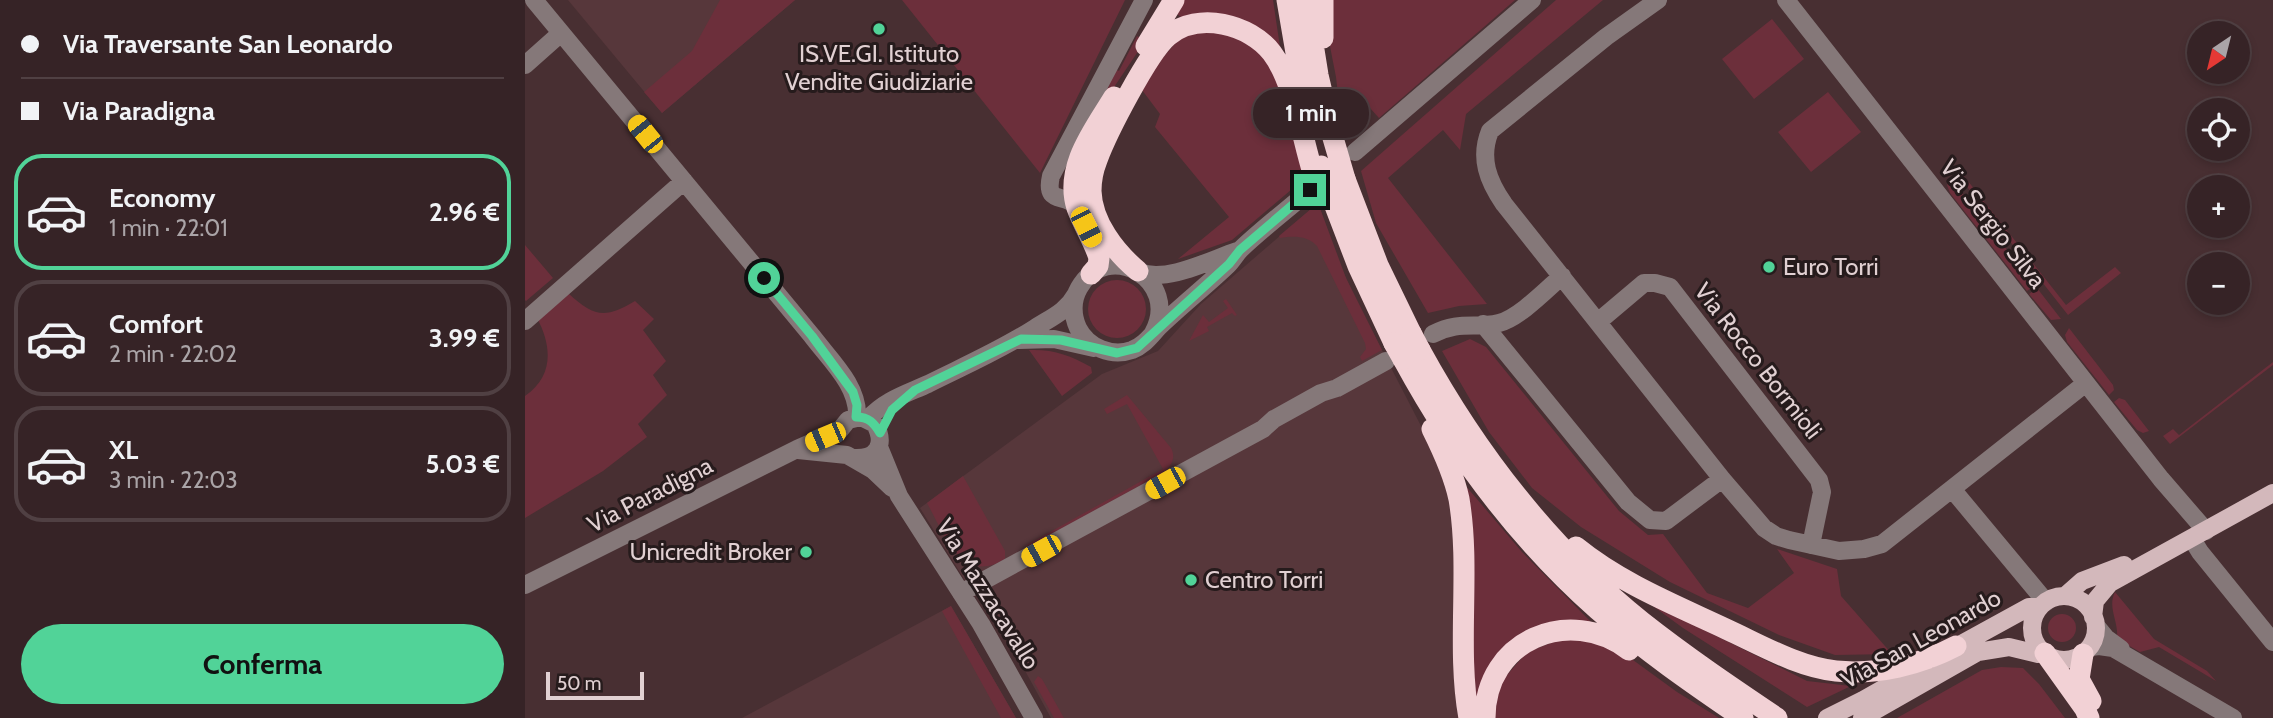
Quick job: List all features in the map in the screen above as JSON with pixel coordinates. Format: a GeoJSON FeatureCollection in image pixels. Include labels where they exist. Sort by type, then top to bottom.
{"type":"FeatureCollection","features":[{"type":"Feature","properties":{"kind":"highway"},"geometry":{"type":"LineString","coordinates":[[1138,271],[1104,233],[1074,193],[1069,165],[1082,152],[1174,0]]}},
{"type":"Feature","properties":{"kind":"highway"},"geometry":{"type":"LineString","coordinates":[[1287,0],[1298,72],[1324,183],[1378,265],[1406,349],[1432,409],[1470,468],[1498,505],[1575,589],[1673,669],[1739,715]]}},
{"type":"Feature","properties":{"kind":"highway"},"geometry":{"type":"LineString","coordinates":[[1306,0],[1318,75],[1331,131]]}},
{"type":"Feature","properties":{"kind":"highway"},"geometry":{"type":"LineString","coordinates":[[1323,0],[1321,26],[1331,131],[1324,183]]}},
{"type":"Feature","properties":{"kind":"highway"},"geometry":{"type":"LineString","coordinates":[[1084,283],[1098,266],[1099,258],[1085,206],[1094,167],[1132,91],[1162,42],[1177,30],[1194,25],[1214,24],[1242,29],[1262,42],[1273,54],[1364,280],[1406,349],[1457,414],[1503,480],[1550,536],[1610,594],[1675,647],[1772,715]]}},
{"type":"Feature","properties":{"kind":"highway"},"geometry":{"type":"LineString","coordinates":[[1406,349],[1415,394],[1450,470],[1459,500],[1465,680],[1469,718]]}},
{"type":"Feature","properties":{"kind":"highway"},"geometry":{"type":"LineString","coordinates":[[1503,480],[1559,532],[1602,566],[1649,592],[1796,661],[1834,671],[1871,671],[1906,665],[1956,646]]}},
{"type":"Feature","properties":{"kind":"highway"},"geometry":{"type":"LineString","coordinates":[[1485,718],[1490,686],[1505,661],[1520,647],[1536,638],[1571,629],[1590,630],[1609,637],[1705,703],[1739,715]]}},
{"type":"Feature","properties":{"kind":"highway"},"geometry":{"type":"LineString","coordinates":[[2041,650],[2089,718]]}},
{"type":"Feature","properties":{"kind":"highway"},"geometry":{"type":"LineString","coordinates":[[2087,651],[2079,679],[2100,718]]}},
{"type":"Feature","properties":{"kind":"main road"},"geometry":{"type":"LineString","coordinates":[[2155,557],[2085,580],[2065,596],[2043,605],[2035,615],[2032,629],[2041,650],[2057,659],[2066,660],[2087,651],[2095,622],[2095,601],[2104,588],[2273,493]]}},
{"type":"Feature","properties":{"kind":"main road"},"geometry":{"type":"LineString","coordinates":[[2065,596],[2073,597],[2090,608],[2095,622]]}},
{"type":"Feature","properties":{"kind":"main road","name":"Via San Leonardo"},"geometry":{"type":"LineString","coordinates":[[1827,718],[2029,607],[2043,605]]}},
{"type":"Feature","properties":{"kind":"main road","name":"Via San Leonardo"},"geometry":{"type":"LineString","coordinates":[[1862,718],[1973,655],[2009,647],[2038,654],[2041,650]]}},
{"type":"Feature","properties":{"kind":"street"},"geometry":{"type":"LineString","coordinates":[[534,0],[812,336],[864,394],[869,407],[862,418]]}},
{"type":"Feature","properties":{"kind":"street"},"geometry":{"type":"LineString","coordinates":[[1069,165],[1145,0]]}},
{"type":"Feature","properties":{"kind":"street"},"geometry":{"type":"LineString","coordinates":[[1355,152],[1519,8],[1532,0]]}},
{"type":"Feature","properties":{"kind":"street"},"geometry":{"type":"LineString","coordinates":[[1658,0],[1607,37],[1490,131],[1485,145],[1485,161],[1489,178],[1498,195],[1764,528],[1776,536],[1839,551],[1882,544],[2086,383]]}},
{"type":"Feature","properties":{"kind":"street","name":"Via Sergio Silva"},"geometry":{"type":"LineString","coordinates":[[1786,0],[2161,479],[2193,538]]}},
{"type":"Feature","properties":{"kind":"street"},"geometry":{"type":"LineString","coordinates":[[525,65],[561,33]]}},
{"type":"Feature","properties":{"kind":"street"},"geometry":{"type":"LineString","coordinates":[[525,321],[684,181]]}},
{"type":"Feature","properties":{"kind":"street","name":"Via Paradigna"},"geometry":{"type":"LineString","coordinates":[[1019,340],[1054,339],[1117,353],[1144,344],[1243,248],[1324,183]]}},
{"type":"Feature","properties":{"kind":"street","name":"Via Paradigna"},"geometry":{"type":"LineString","coordinates":[[864,394],[882,400],[896,397],[1019,340],[1064,311],[1084,283],[1110,266],[1125,266],[1152,275],[1210,261],[1243,248]]}},
{"type":"Feature","properties":{"kind":"street"},"geometry":{"type":"LineString","coordinates":[[1138,271],[1153,286],[1159,299],[1160,313],[1153,333]]}},
{"type":"Feature","properties":{"kind":"street"},"geometry":{"type":"LineString","coordinates":[[961,593],[1263,429],[1274,419],[1321,393],[1337,388],[1406,349],[1456,326],[1499,323],[1515,315],[1562,276]]}},
{"type":"Feature","properties":{"kind":"street"},"geometry":{"type":"LineString","coordinates":[[1084,283],[1073,305],[1077,326],[1084,338],[1103,350]]}},
{"type":"Feature","properties":{"kind":"street","name":"Via Rocco Bormioli"},"geometry":{"type":"LineString","coordinates":[[1599,321],[1644,283],[1670,287],[1819,480],[1822,492],[1811,545]]}},
{"type":"Feature","properties":{"kind":"street"},"geometry":{"type":"LineString","coordinates":[[1483,324],[1628,502],[1650,520],[1666,521],[1722,478]]}},
{"type":"Feature","properties":{"kind":"street"},"geometry":{"type":"LineString","coordinates":[[797,449],[864,458],[872,455],[879,440],[875,424],[862,418],[853,392],[812,336]]}},
{"type":"Feature","properties":{"kind":"street","name":"Via Paradigna"},"geometry":{"type":"LineString","coordinates":[[879,440],[892,410],[915,390]]}},
{"type":"Feature","properties":{"kind":"street","name":"Via Paradigna"},"geometry":{"type":"LineString","coordinates":[[525,585],[840,430],[848,420],[862,418],[896,397]]}},
{"type":"Feature","properties":{"kind":"street"},"geometry":{"type":"LineString","coordinates":[[840,430],[838,439],[841,449],[850,457]]}},
{"type":"Feature","properties":{"kind":"street","name":"Via Mazzacavallo"},"geometry":{"type":"LineString","coordinates":[[879,440],[899,496]]}},
{"type":"Feature","properties":{"kind":"street","name":"Via Mazzacavallo"},"geometry":{"type":"LineString","coordinates":[[850,457],[873,470],[899,496],[996,649],[1034,718]]}},
{"type":"Feature","properties":{"kind":"street","name":"Via Sergio Silva"},"geometry":{"type":"LineString","coordinates":[[2161,479],[2193,538]]}},
{"type":"Feature","properties":{"kind":"street"},"geometry":{"type":"LineString","coordinates":[[1952,489],[2019,570],[2043,605]]}},
{"type":"Feature","properties":{"kind":"street"},"geometry":{"type":"LineString","coordinates":[[2193,538],[2200,552],[2273,642]]}},
{"type":"Feature","properties":{"kind":"street"},"geometry":{"type":"LineString","coordinates":[[2095,622],[2114,644],[2147,667]]}},
{"type":"Feature","properties":{"kind":"street"},"geometry":{"type":"LineString","coordinates":[[2087,651],[2099,646],[2113,648],[2233,718]]}},
{"type":"Feature","properties":{"kind":"shaded area"},"geometry":{"type":"Polygon","coordinates":[[[568,0],[795,0],[662,113],[568,0]]]}},
{"type":"Feature","properties":{"kind":"shaded area"},"geometry":{"type":"Polygon","coordinates":[[[720,0],[795,0],[662,113],[644,92],[692,51],[720,0]]]}},
{"type":"Feature","properties":{"kind":"shaded area"},"geometry":{"type":"Polygon","coordinates":[[[902,0],[1125,0],[1040,173],[902,0]]]}},
{"type":"Feature","properties":{"kind":"shaded area"},"geometry":{"type":"Polygon","coordinates":[[[1182,0],[1273,0],[1280,47],[1182,18],[1176,13],[1182,0]]]}},
{"type":"Feature","properties":{"kind":"shaded area"},"geometry":{"type":"Polygon","coordinates":[[[1330,0],[1515,0],[1379,118],[1370,108],[1344,129],[1328,36],[1330,0]]]}},
{"type":"Feature","properties":{"kind":"shaded area"},"geometry":{"type":"Polygon","coordinates":[[[1556,0],[1603,0],[1466,114],[1460,150],[1443,130],[1388,178],[1487,304],[1459,306],[1428,313],[1376,223],[1361,171],[1556,0]]]}},
{"type":"Feature","properties":{"kind":"shaded area"},"geometry":{"type":"Polygon","coordinates":[[[1772,19],[1804,59],[1754,99],[1722,59],[1772,19]]]}},
{"type":"Feature","properties":{"kind":"shaded area"},"geometry":{"type":"Polygon","coordinates":[[[1184,33],[1239,33],[1274,65],[1305,178],[1232,240],[1178,259],[1229,217],[1155,127],[1160,114],[1142,90],[1145,78],[1184,33]]]}},
{"type":"Feature","properties":{"kind":"shaded area"},"geometry":{"type":"Polygon","coordinates":[[[1137,36],[1142,39],[1139,50],[1106,99],[1102,96],[1115,69],[1119,71],[1137,36]]]}},
{"type":"Feature","properties":{"kind":"shaded area"},"geometry":{"type":"Polygon","coordinates":[[[1828,92],[1861,132],[1811,172],[1778,132],[1828,92]]]}},
{"type":"Feature","properties":{"kind":"shaded area"},"geometry":{"type":"Polygon","coordinates":[[[1960,171],[2066,305],[2115,267],[2121,273],[2068,315],[1957,174],[1960,171]]]}},
{"type":"Feature","properties":{"kind":"shaded area"},"geometry":{"type":"Polygon","coordinates":[[[1951,179],[2035,285],[2027,291],[1950,193],[1947,185],[1951,179]]]}},
{"type":"Feature","properties":{"kind":"shaded area"},"geometry":{"type":"Polygon","coordinates":[[[1318,203],[1354,296],[1437,457],[1455,511],[1463,718],[1051,718],[994,609],[984,605],[982,596],[964,579],[920,508],[1102,374],[1158,351],[1201,304],[1318,203]]]}},
{"type":"Feature","properties":{"kind":"shaded area"},"geometry":{"type":"Polygon","coordinates":[[[1318,203],[1346,278],[1382,350],[1362,361],[1360,357],[1366,349],[1365,343],[1317,246],[1304,238],[1279,236],[1318,203]]]}},
{"type":"Feature","properties":{"kind":"shaded area"},"geometry":{"type":"Polygon","coordinates":[[[525,245],[553,278],[526,301],[525,300],[525,245]]]}},
{"type":"Feature","properties":{"kind":"shaded area"},"geometry":{"type":"Polygon","coordinates":[[[1111,280],[1123,280],[1138,288],[1146,303],[1146,315],[1138,330],[1123,338],[1111,338],[1096,330],[1088,315],[1088,303],[1096,288],[1111,280]]]}},
{"type":"Feature","properties":{"kind":"shaded area"},"geometry":{"type":"Polygon","coordinates":[[[2037,288],[2061,319],[2051,320],[2029,294],[2037,288]]]}},
{"type":"Feature","properties":{"kind":"shaded area"},"geometry":{"type":"Polygon","coordinates":[[[568,293],[585,307],[600,313],[616,311],[635,301],[654,319],[643,330],[666,361],[653,375],[667,395],[638,424],[647,437],[603,471],[525,518],[525,396],[541,379],[547,360],[546,339],[537,318],[568,293]]]}},
{"type":"Feature","properties":{"kind":"shaded area"},"geometry":{"type":"Polygon","coordinates":[[[1226,299],[1237,315],[1232,313],[1207,327],[1209,331],[1189,341],[1203,315],[1209,322],[1228,308],[1223,301],[1226,299]]]}},
{"type":"Feature","properties":{"kind":"shaded area"},"geometry":{"type":"Polygon","coordinates":[[[2069,328],[2113,385],[2114,390],[2109,395],[2067,342],[2065,335],[2069,328]]]}},
{"type":"Feature","properties":{"kind":"shaded area"},"geometry":{"type":"Polygon","coordinates":[[[1470,339],[1486,347],[1619,511],[1648,535],[1663,534],[1707,593],[1748,608],[1794,573],[1777,549],[1837,569],[1841,596],[1892,654],[1835,655],[1779,635],[1670,582],[1581,527],[1532,488],[1489,432],[1442,351],[1470,339]]]}},
{"type":"Feature","properties":{"kind":"shaded area"},"geometry":{"type":"Polygon","coordinates":[[[1029,350],[1068,356],[1091,367],[1092,373],[1062,396],[1029,350]]]}},
{"type":"Feature","properties":{"kind":"shaded area"},"geometry":{"type":"Polygon","coordinates":[[[2273,362],[2273,365],[2170,444],[2163,436],[2173,429],[2179,435],[2273,362]]]}},
{"type":"Feature","properties":{"kind":"shaded area"},"geometry":{"type":"Polygon","coordinates":[[[1127,395],[1171,448],[1173,460],[1170,466],[1161,474],[1032,545],[1025,546],[1163,469],[1127,404],[1107,414],[1104,409],[1127,395]]]}},
{"type":"Feature","properties":{"kind":"shaded area"},"geometry":{"type":"Polygon","coordinates":[[[2119,398],[2125,400],[2149,431],[2143,433],[2137,430],[2114,402],[2119,398]]]}},
{"type":"Feature","properties":{"kind":"shaded area"},"geometry":{"type":"Polygon","coordinates":[[[963,476],[1005,551],[1005,559],[990,566],[977,566],[965,561],[956,552],[927,503],[963,476]]]}},
{"type":"Feature","properties":{"kind":"shaded area"},"geometry":{"type":"Polygon","coordinates":[[[1465,485],[1522,552],[1591,622],[1533,633],[1475,715],[1465,485]]]}},
{"type":"Feature","properties":{"kind":"shaded area"},"geometry":{"type":"Polygon","coordinates":[[[2115,592],[2154,639],[2207,671],[2216,681],[2159,647],[2140,652],[2117,639],[2112,604],[2115,592]]]}},
{"type":"Feature","properties":{"kind":"shaded area"},"geometry":{"type":"Polygon","coordinates":[[[1646,601],[1807,681],[1851,686],[1807,707],[1683,628],[1646,601]]]}},
{"type":"Feature","properties":{"kind":"shaded area"},"geometry":{"type":"Polygon","coordinates":[[[951,606],[1016,718],[742,718],[951,606]]]}},
{"type":"Feature","properties":{"kind":"shaded area"},"geometry":{"type":"Polygon","coordinates":[[[951,606],[1016,718],[1001,718],[942,611],[951,606]]]}},
{"type":"Feature","properties":{"kind":"shaded area"},"geometry":{"type":"Polygon","coordinates":[[[2062,614],[2072,618],[2076,628],[2072,638],[2062,642],[2052,638],[2048,628],[2052,618],[2062,614]]]}},
{"type":"Feature","properties":{"kind":"shaded area"},"geometry":{"type":"Polygon","coordinates":[[[1569,636],[1622,652],[1677,692],[1719,718],[1492,718],[1499,684],[1527,652],[1569,636]]]}},
{"type":"Feature","properties":{"kind":"shaded area"},"geometry":{"type":"Polygon","coordinates":[[[2023,668],[2065,718],[1897,718],[1982,670],[2023,668]]]}},
{"type":"Feature","properties":{"kind":"shaded area"},"geometry":{"type":"Polygon","coordinates":[[[1038,676],[1064,718],[1054,718],[1034,682],[1038,676]]]}},
{"type":"Feature","properties":{"kind":"place","name":"IS.VE.GI. Istituto Vendite Giudiziarie"},"geometry":{"type":"Point","coordinates":[879,29]}},
{"type":"Feature","properties":{"kind":"place","name":"Euro Torri"},"geometry":{"type":"Point","coordinates":[1769,267]}},
{"type":"Feature","properties":{"kind":"place","name":"Unicredit Broker"},"geometry":{"type":"Point","coordinates":[806,552]}},
{"type":"Feature","properties":{"kind":"place","name":"Centro Torri"},"geometry":{"type":"Point","coordinates":[1191,580]}},
{"type":"Feature","properties":{"kind":"route"},"geometry":{"type":"LineString","coordinates":[[764,278],[812,336],[853,392],[857,405],[856,417],[868,419],[880,433],[892,410],[915,390],[1021,339],[1061,340],[1117,353],[1137,348],[1229,264],[1240,250],[1310,190]]}}]}
